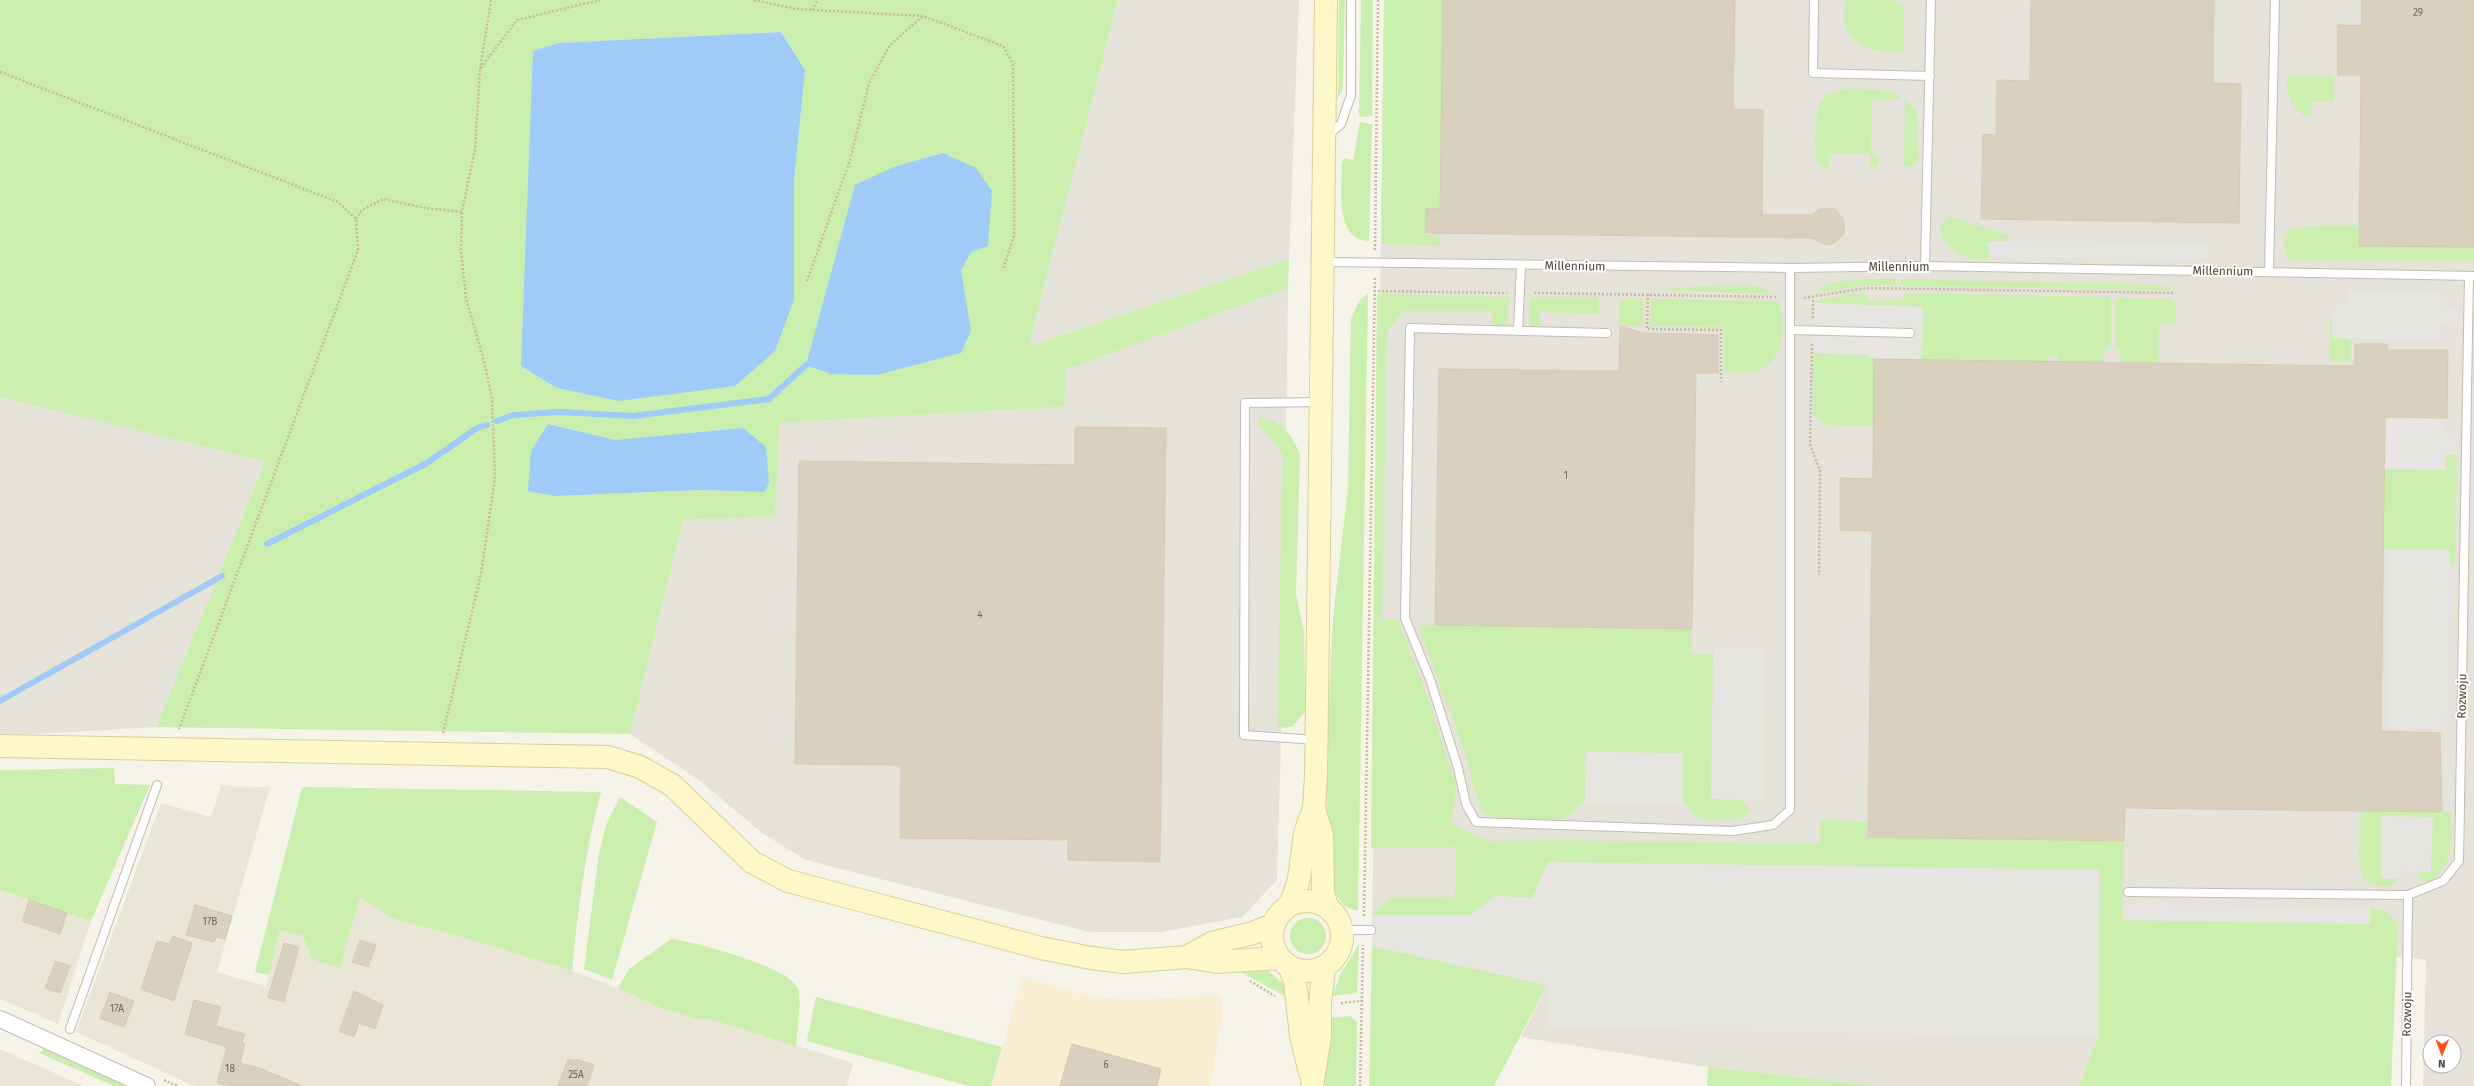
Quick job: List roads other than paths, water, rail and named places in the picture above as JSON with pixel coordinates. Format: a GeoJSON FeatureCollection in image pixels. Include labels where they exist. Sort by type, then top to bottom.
{"type":"FeatureCollection","features":[{"type":"Feature","properties":{"kind":"street"},"geometry":{"type":"LineString","coordinates":[[1312,1081],[1301,1036],[1295,981],[1273,946],[1273,925],[1277,917],[1290,904],[1299,879],[1305,833],[1314,808],[1317,740],[1326,0]]}},
{"type":"Feature","properties":{"kind":"street"},"geometry":{"type":"LineString","coordinates":[[0,746],[608,757],[640,767],[672,785],[752,862],[788,881],[1041,948],[1091,958],[1123,962],[1187,957],[1217,962],[1284,962],[1306,971],[1324,967],[1339,951],[1342,930],[1337,917],[1327,907],[1309,901],[1290,904]]}},
{"type":"Feature","properties":{"kind":"street"},"geometry":{"type":"LineString","coordinates":[[1314,808],[1322,834],[1323,892],[1327,907]]}},
{"type":"Feature","properties":{"kind":"street"},"geometry":{"type":"LineString","coordinates":[[1187,957],[1212,943],[1253,933],[1273,925]]}},
{"type":"Feature","properties":{"kind":"street"},"geometry":{"type":"LineString","coordinates":[[1312,1081],[1320,1036],[1320,1004],[1324,967]]}},
{"type":"Feature","properties":{"kind":"street"},"geometry":{"type":"LineString","coordinates":[[0,1019],[147,1086]]}},
{"type":"Feature","properties":{"kind":"lane"},"geometry":{"type":"LineString","coordinates":[[1325,138],[1341,124],[1351,95],[1351,0]]}},
{"type":"Feature","properties":{"kind":"lane"},"geometry":{"type":"LineString","coordinates":[[1814,0],[1813,73],[1930,76]]}},
{"type":"Feature","properties":{"kind":"lane"},"geometry":{"type":"LineString","coordinates":[[1925,266],[1932,0]]}},
{"type":"Feature","properties":{"kind":"lane"},"geometry":{"type":"LineString","coordinates":[[2269,271],[2275,0]]}},
{"type":"Feature","properties":{"kind":"lane","name":"Millennium"},"geometry":{"type":"LineString","coordinates":[[1324,262],[1790,268],[1925,266],[2269,271],[2471,276]]}},
{"type":"Feature","properties":{"kind":"lane"},"geometry":{"type":"LineString","coordinates":[[1518,331],[1521,265]]}},
{"type":"Feature","properties":{"kind":"lane"},"geometry":{"type":"LineString","coordinates":[[1607,333],[1410,328],[1405,618],[1430,679],[1458,768],[1466,804],[1476,822],[1732,831],[1773,825],[1790,810],[1790,268]]}},
{"type":"Feature","properties":{"kind":"lane","name":"Rozwoju"},"geometry":{"type":"LineString","coordinates":[[2406,1086],[2408,895],[2444,881],[2459,861],[2471,276]]}},
{"type":"Feature","properties":{"kind":"lane"},"geometry":{"type":"LineString","coordinates":[[1791,330],[1910,333]]}},
{"type":"Feature","properties":{"kind":"lane"},"geometry":{"type":"LineString","coordinates":[[1317,740],[1244,735],[1245,403],[1321,402]]}},
{"type":"Feature","properties":{"kind":"lane"},"geometry":{"type":"LineString","coordinates":[[70,1029],[157,785]]}},
{"type":"Feature","properties":{"kind":"lane"},"geometry":{"type":"LineString","coordinates":[[2128,892],[2408,895]]}},
{"type":"Feature","properties":{"kind":"lane"},"geometry":{"type":"LineString","coordinates":[[1342,930],[1367,930]]}},
{"type":"Feature","properties":{"kind":"water"},"geometry":{"type":"Polygon","coordinates":[[[781,32],[805,70],[794,182],[794,300],[775,351],[735,386],[619,401],[557,388],[521,366],[533,51],[558,43],[781,32]]]}},
{"type":"Feature","properties":{"kind":"water"},"geometry":{"type":"Polygon","coordinates":[[[943,153],[976,168],[992,191],[988,246],[971,252],[961,270],[971,331],[961,353],[877,375],[831,374],[806,365],[855,185],[894,167],[943,153]]]}},
{"type":"Feature","properties":{"kind":"water"},"geometry":{"type":"Polygon","coordinates":[[[548,424],[616,440],[743,428],[766,447],[769,484],[764,492],[701,490],[555,496],[528,491],[531,451],[548,424]]]}},
{"type":"Feature","properties":{"kind":"waterway"},"geometry":{"type":"LineString","coordinates":[[497,421],[513,415],[558,412],[633,416],[769,399],[806,365]]}},
{"type":"Feature","properties":{"kind":"waterway"},"geometry":{"type":"LineString","coordinates":[[267,544],[427,463],[477,428],[487,425]]}},
{"type":"Feature","properties":{"kind":"waterway"},"geometry":{"type":"LineString","coordinates":[[0,701],[222,576]]}}]}
